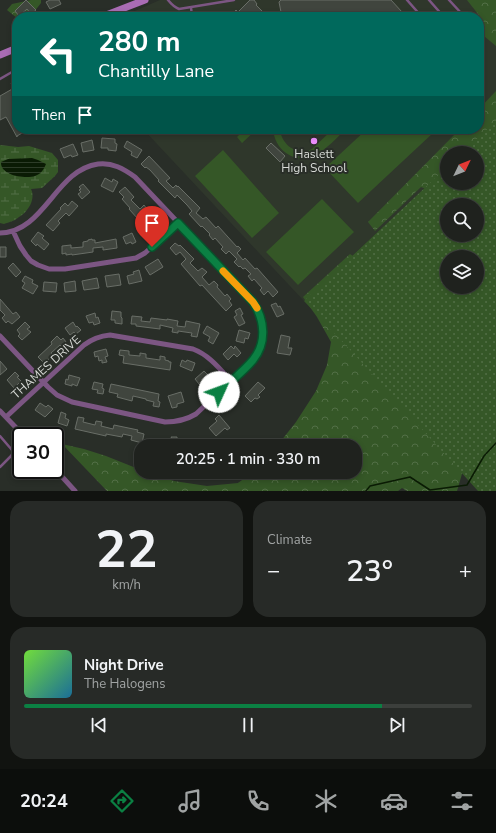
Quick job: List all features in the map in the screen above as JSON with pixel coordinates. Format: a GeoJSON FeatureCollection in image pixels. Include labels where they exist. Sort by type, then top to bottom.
{"type":"FeatureCollection","features":[{"type":"Feature","properties":{"kind":"main road"},"geometry":{"type":"LineString","coordinates":[[114,12],[145,0]]}},
{"type":"Feature","properties":{"kind":"main road"},"geometry":{"type":"LineString","coordinates":[[0,55],[12,50]]}},
{"type":"Feature","properties":{"kind":"street"},"geometry":{"type":"LineString","coordinates":[[0,233],[13,231],[28,223],[78,171],[89,166],[105,164],[121,168],[135,177],[253,302],[261,317],[263,334],[259,351],[252,361],[231,381],[196,414],[186,419],[170,422],[72,402],[57,395],[43,383],[0,336]]}},
{"type":"Feature","properties":{"kind":"street"},"geometry":{"type":"LineString","coordinates":[[13,231],[20,246],[31,261],[49,269],[65,269],[136,258],[145,253],[178,223]]}},
{"type":"Feature","properties":{"kind":"street","name":"THAMES DRIVE"},"geometry":{"type":"LineString","coordinates":[[6,417],[88,342],[96,338],[110,335],[193,348],[212,360],[231,381]]}},
{"type":"Feature","properties":{"kind":"street"},"geometry":{"type":"LineString","coordinates":[[0,411],[15,427]]}},
{"type":"Feature","properties":{"kind":"street"},"geometry":{"type":"LineString","coordinates":[[64,479],[75,491]]}},
{"type":"Feature","properties":{"kind":"lane"},"geometry":{"type":"LineString","coordinates":[[168,0],[175,8],[179,9],[234,0]]}},
{"type":"Feature","properties":{"kind":"lane"},"geometry":{"type":"LineString","coordinates":[[406,0],[417,12]]}},
{"type":"Feature","properties":{"kind":"lane"},"geometry":{"type":"LineString","coordinates":[[429,0],[440,12]]}},
{"type":"Feature","properties":{"kind":"lane"},"geometry":{"type":"LineString","coordinates":[[449,0],[460,12]]}},
{"type":"Feature","properties":{"kind":"lane"},"geometry":{"type":"LineString","coordinates":[[191,7],[192,12]]}},
{"type":"Feature","properties":{"kind":"lane"},"geometry":{"type":"LineString","coordinates":[[0,79],[12,72]]}},
{"type":"Feature","properties":{"kind":"lane"},"geometry":{"type":"LineString","coordinates":[[0,436],[13,453],[0,467]]}},
{"type":"Feature","properties":{"kind":"shaded area","name":"Haslett High School"},"geometry":{"type":"Polygon","coordinates":[[[160,0],[496,0],[496,121],[484,129],[484,12],[132,12],[160,0]]]}},
{"type":"Feature","properties":{"kind":"shaded area","name":"Haslett High School"},"geometry":{"type":"Polygon","coordinates":[[[148,134],[476,134],[458,146],[440,146],[440,174],[304,301],[148,134]]]}},
{"type":"Feature","properties":{"kind":"shaded area"},"geometry":{"type":"Polygon","coordinates":[[[32,158],[46,164],[42,171],[35,176],[20,177],[5,171],[2,167],[1,162],[8,159],[32,158]]]}},
{"type":"Feature","properties":{"kind":"green space"},"geometry":{"type":"Polygon","coordinates":[[[31,0],[41,0],[41,3],[34,12],[12,12],[12,14],[7,10],[12,4],[31,0]]]}},
{"type":"Feature","properties":{"kind":"green space"},"geometry":{"type":"Polygon","coordinates":[[[467,0],[496,0],[496,46],[484,36],[484,12],[476,12],[467,0]]]}},
{"type":"Feature","properties":{"kind":"green space"},"geometry":{"type":"Polygon","coordinates":[[[496,91],[496,220],[481,250],[440,250],[440,294],[448,294],[464,467],[457,491],[407,491],[402,488],[398,491],[107,491],[64,446],[64,444],[84,449],[134,467],[134,479],[168,479],[207,486],[238,483],[243,479],[362,479],[362,439],[283,439],[296,422],[316,391],[327,365],[331,342],[317,317],[303,297],[350,254],[368,266],[452,242],[484,242],[484,198],[448,198],[421,187],[375,231],[368,222],[440,149],[440,190],[484,190],[484,146],[443,146],[455,134],[484,134],[484,104],[496,91]]]}},
{"type":"Feature","properties":{"kind":"green space"},"geometry":{"type":"Polygon","coordinates":[[[496,121],[496,491],[478,491],[304,301],[440,174],[440,190],[484,190],[484,146],[469,146],[482,134],[484,134],[484,132],[496,121]]]}},
{"type":"Feature","properties":{"kind":"green space"},"geometry":{"type":"Polygon","coordinates":[[[240,134],[252,134],[242,143],[237,137],[240,134]]]}},
{"type":"Feature","properties":{"kind":"green space"},"geometry":{"type":"Polygon","coordinates":[[[274,134],[281,134],[283,140],[291,148],[306,151],[312,149],[328,134],[341,134],[319,153],[303,159],[283,151],[274,134]]]}},
{"type":"Feature","properties":{"kind":"green space"},"geometry":{"type":"Polygon","coordinates":[[[362,134],[432,134],[358,203],[325,168],[362,134]]]}},
{"type":"Feature","properties":{"kind":"green space"},"geometry":{"type":"Polygon","coordinates":[[[0,145],[18,147],[29,146],[52,153],[58,160],[58,172],[55,176],[42,188],[31,189],[32,201],[28,209],[16,220],[4,224],[0,223],[0,145]]]}},
{"type":"Feature","properties":{"kind":"green space"},"geometry":{"type":"Polygon","coordinates":[[[223,150],[279,213],[252,238],[195,176],[223,150]]]}},
{"type":"Feature","properties":{"kind":"green space"},"geometry":{"type":"Polygon","coordinates":[[[322,199],[354,232],[298,285],[266,252],[322,199]]]}},
{"type":"Feature","properties":{"kind":"building"},"geometry":{"type":"Polygon","coordinates":[[[26,0],[36,10],[34,12],[29,12],[27,9],[24,12],[15,11],[26,0]]]}},
{"type":"Feature","properties":{"kind":"building"},"geometry":{"type":"Polygon","coordinates":[[[50,0],[59,0],[61,4],[50,9],[46,2],[50,0]]]}},
{"type":"Feature","properties":{"kind":"building"},"geometry":{"type":"Polygon","coordinates":[[[250,0],[254,0],[257,4],[256,5],[263,12],[238,12],[250,0]]]}},
{"type":"Feature","properties":{"kind":"building"},"geometry":{"type":"Polygon","coordinates":[[[281,0],[391,0],[402,12],[281,12],[279,2],[281,0]]]}},
{"type":"Feature","properties":{"kind":"building"},"geometry":{"type":"Polygon","coordinates":[[[12,89],[12,128],[6,117],[0,120],[0,96],[12,89]]]}},
{"type":"Feature","properties":{"kind":"building"},"geometry":{"type":"Polygon","coordinates":[[[102,138],[115,139],[115,143],[117,144],[116,151],[108,150],[108,148],[101,148],[102,138]]]}},
{"type":"Feature","properties":{"kind":"building"},"geometry":{"type":"Polygon","coordinates":[[[92,140],[94,150],[83,152],[81,143],[92,140]]]}},
{"type":"Feature","properties":{"kind":"building"},"geometry":{"type":"Polygon","coordinates":[[[127,141],[142,150],[137,158],[131,155],[132,152],[124,147],[127,141]]]}},
{"type":"Feature","properties":{"kind":"building"},"geometry":{"type":"Polygon","coordinates":[[[271,143],[285,156],[280,162],[266,148],[271,143]]]}},
{"type":"Feature","properties":{"kind":"building"},"geometry":{"type":"Polygon","coordinates":[[[73,144],[78,155],[72,157],[71,155],[64,158],[60,149],[73,144]]]}},
{"type":"Feature","properties":{"kind":"building"},"geometry":{"type":"Polygon","coordinates":[[[149,156],[170,178],[166,181],[173,188],[176,185],[177,187],[178,186],[200,208],[196,213],[203,219],[206,217],[216,228],[218,226],[237,247],[238,246],[241,249],[237,253],[243,260],[245,258],[255,269],[257,268],[278,292],[273,297],[268,291],[264,295],[260,290],[262,288],[254,279],[252,281],[248,276],[251,274],[245,268],[243,269],[240,266],[239,267],[234,262],[237,259],[229,251],[226,254],[221,249],[223,247],[215,238],[213,240],[209,235],[210,234],[189,214],[192,211],[187,205],[177,195],[175,198],[158,181],[159,180],[150,170],[141,164],[149,156]]]}},
{"type":"Feature","properties":{"kind":"building"},"geometry":{"type":"Polygon","coordinates":[[[105,178],[112,182],[113,179],[118,182],[113,192],[101,186],[105,178]]]}},
{"type":"Feature","properties":{"kind":"building"},"geometry":{"type":"Polygon","coordinates":[[[83,184],[90,192],[82,199],[78,194],[81,192],[79,187],[83,184]]]}},
{"type":"Feature","properties":{"kind":"building"},"geometry":{"type":"Polygon","coordinates":[[[125,187],[134,197],[131,200],[140,209],[144,205],[147,209],[145,212],[153,220],[156,218],[159,222],[151,230],[139,218],[138,219],[122,199],[124,197],[119,192],[125,187]]]}},
{"type":"Feature","properties":{"kind":"building"},"geometry":{"type":"Polygon","coordinates":[[[72,201],[78,206],[69,216],[66,213],[58,221],[60,223],[53,231],[46,225],[65,203],[68,206],[72,201]]]}},
{"type":"Feature","properties":{"kind":"building"},"geometry":{"type":"Polygon","coordinates":[[[38,232],[44,236],[42,238],[49,244],[44,250],[37,244],[36,246],[31,241],[38,232]]]}},
{"type":"Feature","properties":{"kind":"building"},"geometry":{"type":"Polygon","coordinates":[[[132,233],[136,242],[126,244],[123,237],[132,233]]]}},
{"type":"Feature","properties":{"kind":"building"},"geometry":{"type":"Polygon","coordinates":[[[92,239],[95,240],[95,243],[116,239],[117,248],[103,250],[103,247],[93,248],[93,252],[72,255],[66,255],[66,253],[62,254],[62,246],[71,245],[71,248],[83,247],[83,242],[92,239]]]}},
{"type":"Feature","properties":{"kind":"building"},"geometry":{"type":"Polygon","coordinates":[[[175,243],[179,246],[180,245],[194,259],[190,263],[198,271],[202,268],[207,272],[202,277],[209,285],[214,281],[225,296],[227,294],[231,299],[229,301],[232,305],[226,311],[202,285],[200,286],[181,264],[186,259],[180,252],[176,255],[170,248],[175,243]]]}},
{"type":"Feature","properties":{"kind":"building"},"geometry":{"type":"Polygon","coordinates":[[[0,247],[6,247],[6,257],[0,257],[0,247]]]}},
{"type":"Feature","properties":{"kind":"building"},"geometry":{"type":"Polygon","coordinates":[[[158,259],[163,267],[150,275],[145,267],[158,259]]]}},
{"type":"Feature","properties":{"kind":"building"},"geometry":{"type":"Polygon","coordinates":[[[13,263],[21,272],[16,277],[8,268],[13,263]]]}},
{"type":"Feature","properties":{"kind":"building"},"geometry":{"type":"Polygon","coordinates":[[[139,270],[142,281],[129,284],[127,276],[134,274],[133,272],[139,270]]]}},
{"type":"Feature","properties":{"kind":"building"},"geometry":{"type":"Polygon","coordinates":[[[119,274],[121,285],[107,287],[105,276],[119,274]]]}},
{"type":"Feature","properties":{"kind":"building"},"geometry":{"type":"Polygon","coordinates":[[[25,276],[33,280],[32,283],[38,286],[33,294],[22,288],[25,283],[22,281],[25,276]]]}},
{"type":"Feature","properties":{"kind":"building"},"geometry":{"type":"Polygon","coordinates":[[[97,278],[99,288],[84,290],[82,281],[97,278]]]}},
{"type":"Feature","properties":{"kind":"building"},"geometry":{"type":"Polygon","coordinates":[[[75,281],[76,291],[65,292],[64,283],[75,281]]]}},
{"type":"Feature","properties":{"kind":"building"},"geometry":{"type":"Polygon","coordinates":[[[44,282],[57,283],[56,292],[43,291],[44,282]]]}},
{"type":"Feature","properties":{"kind":"building"},"geometry":{"type":"Polygon","coordinates":[[[0,299],[13,314],[16,312],[20,317],[12,324],[8,321],[6,323],[2,318],[5,315],[0,310],[0,299]]]}},
{"type":"Feature","properties":{"kind":"building"},"geometry":{"type":"Polygon","coordinates":[[[276,303],[278,307],[280,306],[284,314],[277,317],[271,305],[276,303]]]}},
{"type":"Feature","properties":{"kind":"building"},"geometry":{"type":"Polygon","coordinates":[[[240,308],[243,314],[241,315],[245,323],[239,326],[234,317],[237,315],[235,311],[240,308]]]}},
{"type":"Feature","properties":{"kind":"building"},"geometry":{"type":"Polygon","coordinates":[[[112,311],[121,312],[122,324],[115,323],[115,320],[111,320],[112,311]]]}},
{"type":"Feature","properties":{"kind":"building"},"geometry":{"type":"Polygon","coordinates":[[[95,313],[96,318],[98,317],[100,323],[94,325],[93,322],[89,323],[86,316],[95,313]]]}},
{"type":"Feature","properties":{"kind":"building"},"geometry":{"type":"Polygon","coordinates":[[[132,316],[142,317],[141,321],[150,322],[151,318],[178,321],[177,326],[185,327],[186,321],[200,324],[197,337],[191,336],[192,333],[178,331],[178,333],[172,332],[173,328],[160,325],[160,329],[136,326],[136,324],[131,324],[132,316]]]}},
{"type":"Feature","properties":{"kind":"building"},"geometry":{"type":"Polygon","coordinates":[[[25,322],[30,327],[27,329],[31,332],[22,340],[18,336],[20,334],[17,330],[25,322]]]}},
{"type":"Feature","properties":{"kind":"building"},"geometry":{"type":"Polygon","coordinates":[[[73,322],[76,327],[77,326],[81,330],[76,334],[74,332],[70,335],[65,328],[73,322]]]}},
{"type":"Feature","properties":{"kind":"building"},"geometry":{"type":"Polygon","coordinates":[[[207,326],[219,333],[213,344],[208,341],[210,337],[203,333],[207,326]]]}},
{"type":"Feature","properties":{"kind":"building"},"geometry":{"type":"Polygon","coordinates":[[[239,330],[250,333],[248,339],[245,338],[244,343],[236,341],[239,330]]]}},
{"type":"Feature","properties":{"kind":"building"},"geometry":{"type":"Polygon","coordinates":[[[281,335],[290,337],[288,348],[292,348],[290,355],[277,353],[281,335]]]}},
{"type":"Feature","properties":{"kind":"building"},"geometry":{"type":"Polygon","coordinates":[[[57,336],[61,340],[63,338],[66,342],[62,347],[60,345],[51,353],[53,355],[47,361],[46,360],[43,362],[38,357],[52,344],[51,342],[57,336]]]}},
{"type":"Feature","properties":{"kind":"building"},"geometry":{"type":"Polygon","coordinates":[[[231,346],[234,349],[235,346],[241,353],[237,357],[234,354],[228,360],[223,354],[231,346]]]}},
{"type":"Feature","properties":{"kind":"building"},"geometry":{"type":"Polygon","coordinates":[[[106,349],[108,356],[105,357],[107,362],[102,363],[102,360],[99,361],[98,356],[95,357],[94,352],[106,349]]]}},
{"type":"Feature","properties":{"kind":"building"},"geometry":{"type":"Polygon","coordinates":[[[120,350],[129,351],[129,355],[140,356],[140,353],[146,354],[146,358],[160,360],[160,356],[165,357],[165,360],[171,362],[170,370],[123,363],[124,356],[119,355],[120,350]]]}},
{"type":"Feature","properties":{"kind":"building"},"geometry":{"type":"Polygon","coordinates":[[[182,360],[195,363],[192,371],[180,366],[182,360]]]}},
{"type":"Feature","properties":{"kind":"building"},"geometry":{"type":"Polygon","coordinates":[[[0,361],[7,369],[0,375],[0,361]]]}},
{"type":"Feature","properties":{"kind":"building"},"geometry":{"type":"Polygon","coordinates":[[[204,371],[208,375],[205,378],[210,383],[203,389],[195,379],[204,371]]]}},
{"type":"Feature","properties":{"kind":"building"},"geometry":{"type":"Polygon","coordinates":[[[15,372],[21,381],[14,388],[7,380],[15,372]]]}},
{"type":"Feature","properties":{"kind":"building"},"geometry":{"type":"Polygon","coordinates":[[[69,375],[80,378],[77,386],[65,384],[69,375]]]}},
{"type":"Feature","properties":{"kind":"building"},"geometry":{"type":"Polygon","coordinates":[[[94,382],[103,384],[103,394],[97,393],[98,390],[92,389],[94,382]]]}},
{"type":"Feature","properties":{"kind":"building"},"geometry":{"type":"Polygon","coordinates":[[[258,382],[265,388],[258,395],[260,397],[257,399],[255,398],[251,402],[245,396],[258,382]]]}},
{"type":"Feature","properties":{"kind":"building"},"geometry":{"type":"Polygon","coordinates":[[[111,384],[159,394],[159,407],[153,406],[154,402],[146,399],[133,396],[132,401],[117,397],[118,394],[109,392],[111,384]]]}},
{"type":"Feature","properties":{"kind":"building"},"geometry":{"type":"Polygon","coordinates":[[[181,392],[184,402],[177,404],[177,407],[172,408],[168,396],[181,392]]]}},
{"type":"Feature","properties":{"kind":"building"},"geometry":{"type":"Polygon","coordinates":[[[40,403],[46,407],[48,405],[53,409],[45,417],[35,410],[40,403]]]}},
{"type":"Feature","properties":{"kind":"building"},"geometry":{"type":"Polygon","coordinates":[[[61,412],[66,414],[65,418],[69,420],[67,426],[58,423],[61,412]]]}},
{"type":"Feature","properties":{"kind":"building"},"geometry":{"type":"Polygon","coordinates":[[[219,415],[230,428],[227,430],[225,428],[216,436],[209,428],[217,421],[215,419],[219,415]]]}},
{"type":"Feature","properties":{"kind":"building"},"geometry":{"type":"Polygon","coordinates":[[[78,417],[84,418],[83,422],[95,425],[96,421],[102,422],[101,426],[113,429],[114,425],[138,430],[137,432],[144,434],[143,439],[134,439],[134,441],[131,440],[132,436],[123,434],[122,437],[106,434],[106,436],[75,429],[78,417]]]}},
{"type":"Feature","properties":{"kind":"building"},"geometry":{"type":"Polygon","coordinates":[[[171,437],[177,437],[177,439],[172,439],[171,437]]]}},
{"type":"Feature","properties":{"kind":"waterway"},"geometry":{"type":"LineString","coordinates":[[366,491],[370,486],[410,477],[430,490],[467,485],[484,456],[496,443]]}},
{"type":"Feature","properties":{"kind":"slow traffic"},"geometry":{"type":"LineString","coordinates":[[223,271],[257,308]]}},
{"type":"Feature","properties":{"kind":"place","name":"Haslett High School"},"geometry":{"type":"Point","coordinates":[314,141]}},
{"type":"Feature","properties":{"kind":"route"},"geometry":{"type":"LineString","coordinates":[[152,247],[178,223],[253,302],[259,312],[263,334],[259,351],[252,361],[219,392]]}}]}
